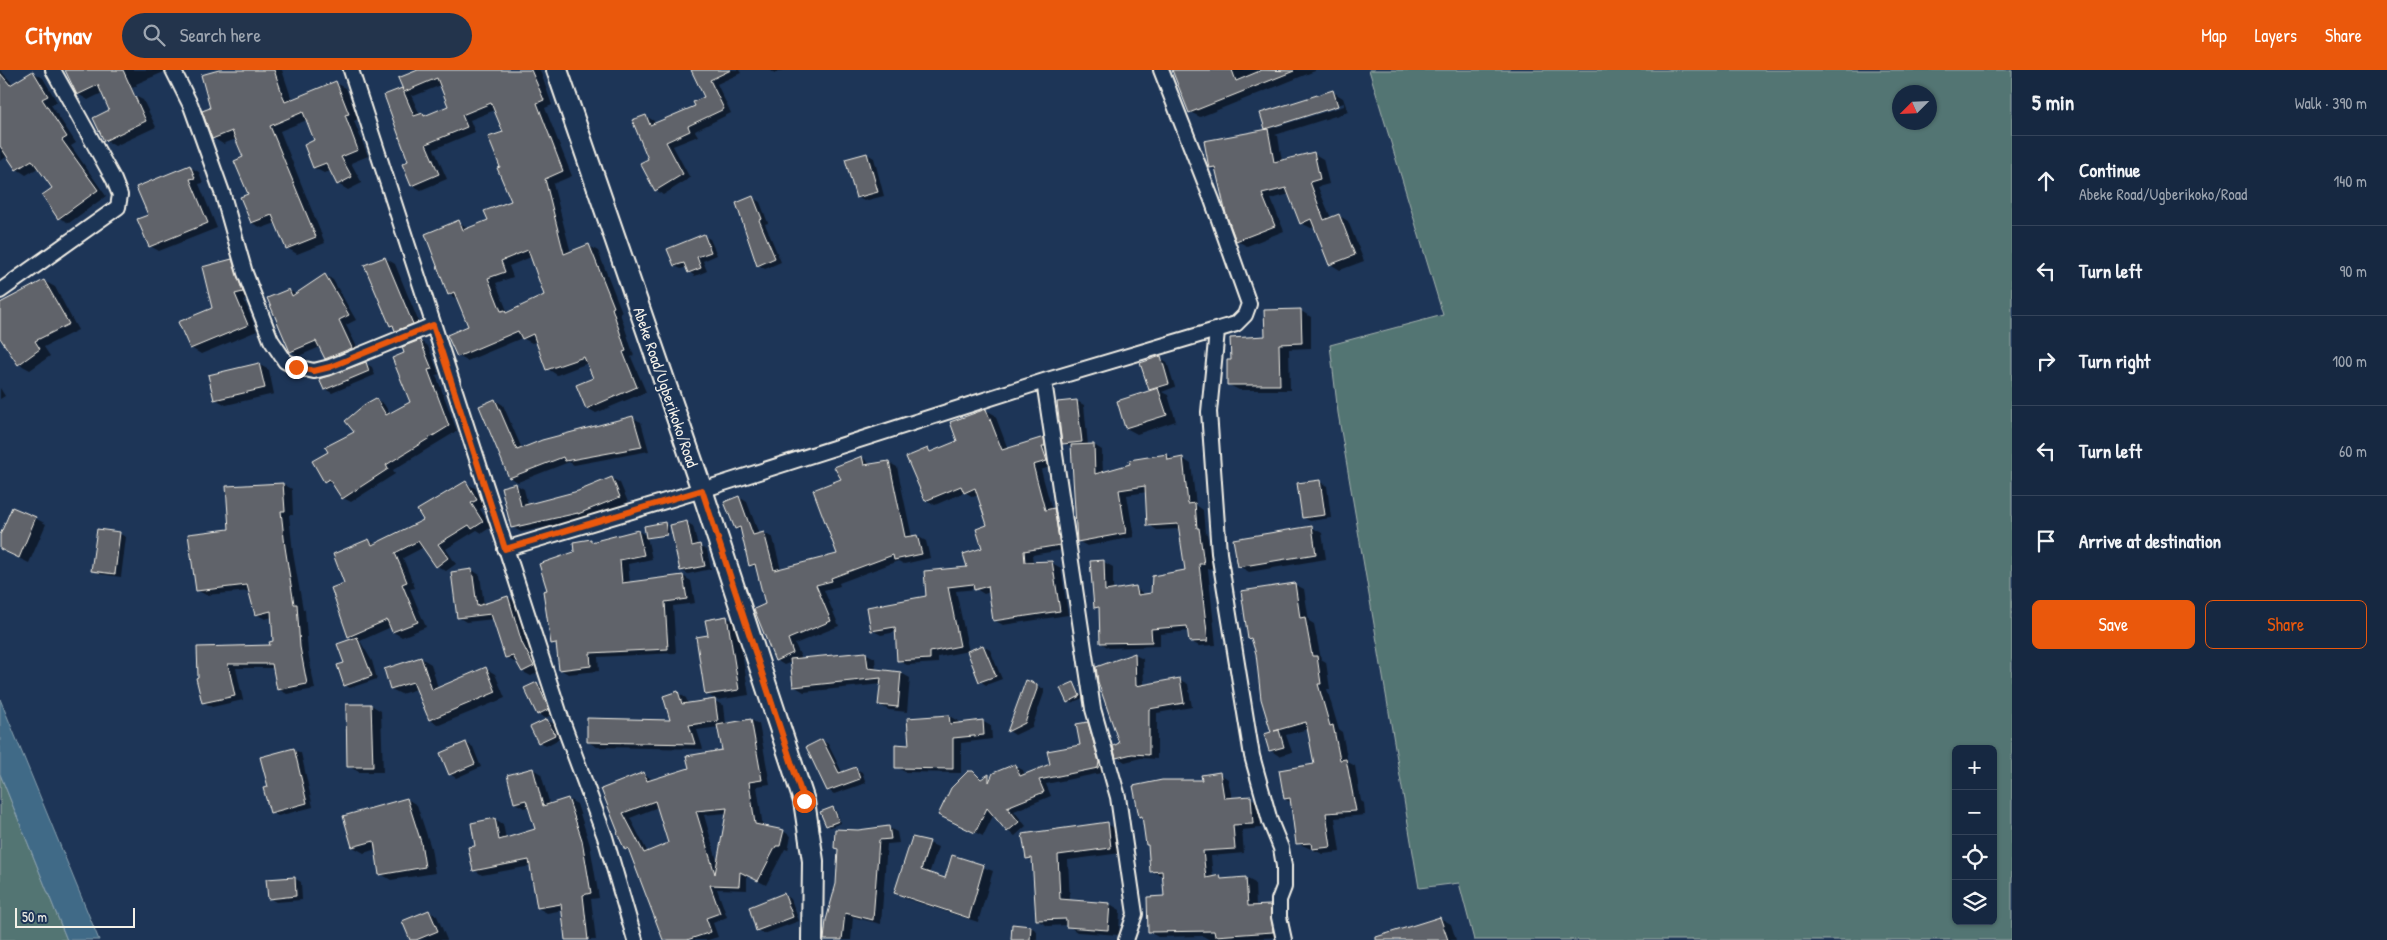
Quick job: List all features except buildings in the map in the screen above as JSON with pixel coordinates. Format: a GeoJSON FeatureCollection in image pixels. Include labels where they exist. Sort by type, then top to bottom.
{"type":"FeatureCollection","features":[{"type":"Feature","properties":{"kind":"street"},"geometry":{"type":"LineString","coordinates":[[0,291],[118,206],[120,195],[114,180],[52,70]]}},
{"type":"Feature","properties":{"kind":"street"},"geometry":{"type":"LineString","coordinates":[[173,70],[191,106],[223,194],[245,273],[271,340],[285,361],[296,367],[314,371],[330,367],[433,325]]}},
{"type":"Feature","properties":{"kind":"street"},"geometry":{"type":"LineString","coordinates":[[351,70],[505,549],[518,582],[561,718],[605,837],[636,940]]}},
{"type":"Feature","properties":{"kind":"street","name":"Abeke Road/Ugberikoko/Road"},"geometry":{"type":"LineString","coordinates":[[557,70],[702,490],[804,801],[814,861],[812,940]]}},
{"type":"Feature","properties":{"kind":"street"},"geometry":{"type":"LineString","coordinates":[[505,549],[702,490],[1044,381],[1236,324],[1246,314],[1249,304],[1212,200],[1161,70]]}},
{"type":"Feature","properties":{"kind":"street"},"geometry":{"type":"LineString","coordinates":[[1217,331],[1209,412],[1218,553],[1252,756],[1270,821],[1281,848],[1284,866],[1284,888],[1279,900],[1279,917],[1284,940]]}},
{"type":"Feature","properties":{"kind":"street"},"geometry":{"type":"LineString","coordinates":[[1044,381],[1093,708],[1118,797],[1128,864],[1135,914],[1126,940]]}},
{"type":"Feature","properties":{"kind":"green space"},"geometry":{"type":"Polygon","coordinates":[[[1369,70],[2012,70],[2012,940],[1474,940],[1459,883],[1419,888],[1338,413],[1330,345],[1443,315],[1369,70]]]}},
{"type":"Feature","properties":{"kind":"green space"},"geometry":{"type":"Polygon","coordinates":[[[0,774],[67,940],[0,940],[0,774]]]}},
{"type":"Feature","properties":{"kind":"water"},"geometry":{"type":"Polygon","coordinates":[[[0,699],[99,940],[67,940],[0,774],[0,699]]]}},
{"type":"Feature","properties":{"kind":"route"},"geometry":{"type":"LineString","coordinates":[[296,367],[314,371],[330,367],[433,325],[505,549],[702,490],[804,801]]}}]}
